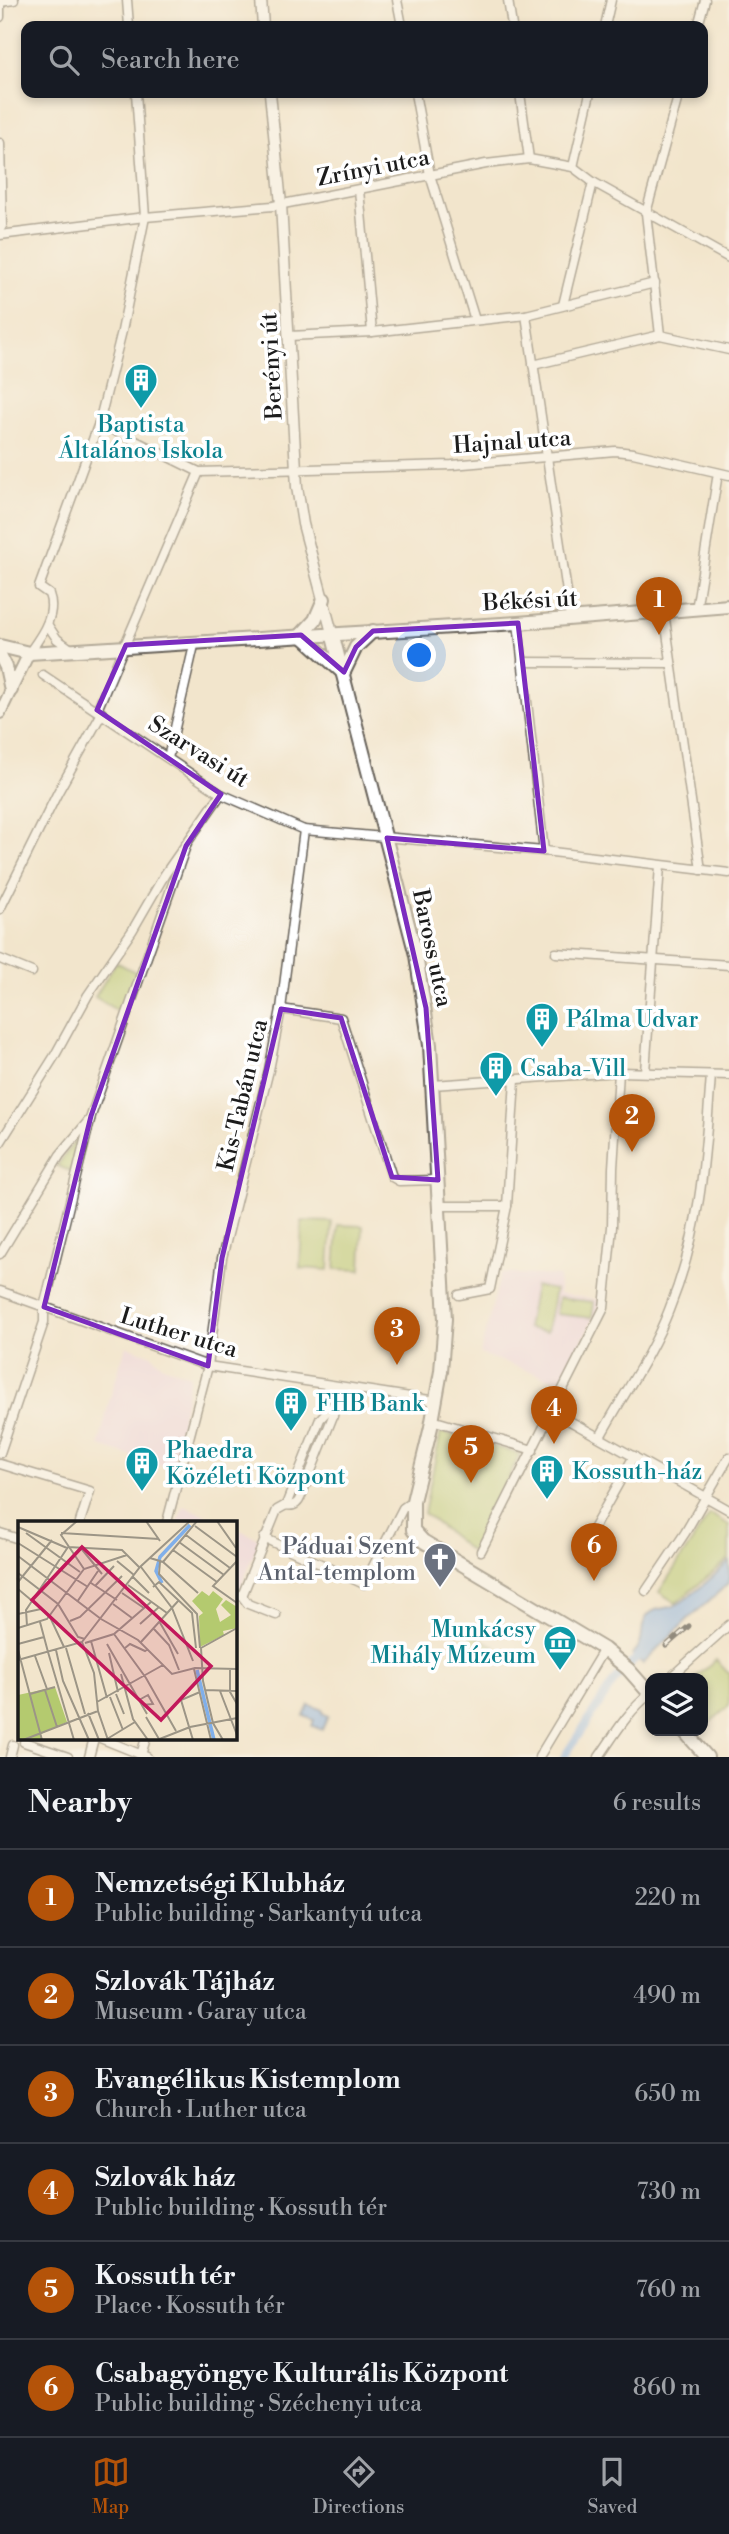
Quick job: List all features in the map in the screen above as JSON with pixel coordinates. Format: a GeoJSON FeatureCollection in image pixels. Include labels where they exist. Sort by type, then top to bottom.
{"type":"FeatureCollection","features":[{"type":"Feature","properties":{"kind":"main road"},"geometry":{"type":"LineString","coordinates":[[301,635],[315,620],[324,599]]}},
{"type":"Feature","properties":{"kind":"main road","name":"Békési út"},"geometry":{"type":"LineString","coordinates":[[332,633],[517,623],[729,606]]}},
{"type":"Feature","properties":{"kind":"main road"},"geometry":{"type":"LineString","coordinates":[[301,635],[343,674],[356,647],[373,631]]}},
{"type":"Feature","properties":{"kind":"main road"},"geometry":{"type":"LineString","coordinates":[[0,646],[29,653],[332,633]]}},
{"type":"Feature","properties":{"kind":"main road","name":"Baross utca"},"geometry":{"type":"LineString","coordinates":[[332,633],[421,977],[433,1085],[444,1280],[444,1343],[436,1401],[413,1501]]}},
{"type":"Feature","properties":{"kind":"main road"},"geometry":{"type":"LineString","coordinates":[[0,713],[29,653]]}},
{"type":"Feature","properties":{"kind":"main road"},"geometry":{"type":"LineString","coordinates":[[0,655],[6,667],[11,690]]}},
{"type":"Feature","properties":{"kind":"main road"},"geometry":{"type":"LineString","coordinates":[[413,1501],[413,1530],[423,1541],[609,1653],[645,1688]]}},
{"type":"Feature","properties":{"kind":"main road"},"geometry":{"type":"LineString","coordinates":[[688,1736],[707,1757]]}},
{"type":"Feature","properties":{"kind":"street"},"geometry":{"type":"LineString","coordinates":[[0,17],[0,1],[14,0]]}},
{"type":"Feature","properties":{"kind":"street"},"geometry":{"type":"LineString","coordinates":[[127,0],[129,21]]}},
{"type":"Feature","properties":{"kind":"street"},"geometry":{"type":"LineString","coordinates":[[261,0],[263,21]]}},
{"type":"Feature","properties":{"kind":"street"},"geometry":{"type":"LineString","coordinates":[[397,0],[401,21]]}},
{"type":"Feature","properties":{"kind":"street"},"geometry":{"type":"LineString","coordinates":[[508,0],[511,21]]}},
{"type":"Feature","properties":{"kind":"street"},"geometry":{"type":"LineString","coordinates":[[606,21],[611,0]]}},
{"type":"Feature","properties":{"kind":"street"},"geometry":{"type":"LineString","coordinates":[[699,21],[705,0]]}},
{"type":"Feature","properties":{"kind":"street"},"geometry":{"type":"LineString","coordinates":[[29,653],[47,624],[52,601],[49,594],[39,587],[99,422],[122,331],[145,217],[136,98]]}},
{"type":"Feature","properties":{"kind":"street","name":"Berényi út"},"geometry":{"type":"LineString","coordinates":[[270,98],[281,204],[295,469],[303,524],[332,633]]}},
{"type":"Feature","properties":{"kind":"street"},"geometry":{"type":"LineString","coordinates":[[416,98],[430,175],[475,320]]}},
{"type":"Feature","properties":{"kind":"street"},"geometry":{"type":"LineString","coordinates":[[521,98],[529,159]]}},
{"type":"Feature","properties":{"kind":"street"},"geometry":{"type":"LineString","coordinates":[[573,167],[589,98]]}},
{"type":"Feature","properties":{"kind":"street"},"geometry":{"type":"LineString","coordinates":[[660,335],[646,213],[678,98]]}},
{"type":"Feature","properties":{"kind":"street"},"geometry":{"type":"LineString","coordinates":[[0,144],[0,229]]}},
{"type":"Feature","properties":{"kind":"street","name":"Zrínyi utca"},"geometry":{"type":"LineString","coordinates":[[0,235],[281,204],[486,164],[529,159],[573,167],[646,213],[729,258]]}},
{"type":"Feature","properties":{"kind":"street"},"geometry":{"type":"LineString","coordinates":[[563,305],[593,182]]}},
{"type":"Feature","properties":{"kind":"street"},"geometry":{"type":"LineString","coordinates":[[359,190],[372,332]]}},
{"type":"Feature","properties":{"kind":"street"},"geometry":{"type":"LineString","coordinates":[[289,336],[372,332],[526,315],[655,283]]}},
{"type":"Feature","properties":{"kind":"street"},"geometry":{"type":"LineString","coordinates":[[526,315],[571,619]]}},
{"type":"Feature","properties":{"kind":"street"},"geometry":{"type":"LineString","coordinates":[[533,365],[660,335],[729,350]]}},
{"type":"Feature","properties":{"kind":"street"},"geometry":{"type":"LineString","coordinates":[[0,909],[99,711],[199,472],[99,422]]}},
{"type":"Feature","properties":{"kind":"street","name":"Hajnal utca"},"geometry":{"type":"LineString","coordinates":[[199,472],[452,465],[615,451],[729,475]]}},
{"type":"Feature","properties":{"kind":"street"},"geometry":{"type":"LineString","coordinates":[[696,610],[718,473]]}},
{"type":"Feature","properties":{"kind":"street"},"geometry":{"type":"LineString","coordinates":[[664,612],[701,870]]}},
{"type":"Feature","properties":{"kind":"street"},"geometry":{"type":"LineString","coordinates":[[517,623],[544,851]]}},
{"type":"Feature","properties":{"kind":"street"},"geometry":{"type":"LineString","coordinates":[[47,624],[57,639],[71,649]]}},
{"type":"Feature","properties":{"kind":"street"},"geometry":{"type":"LineString","coordinates":[[168,758],[195,641]]}},
{"type":"Feature","properties":{"kind":"street"},"geometry":{"type":"LineString","coordinates":[[522,662],[671,663]]}},
{"type":"Feature","properties":{"kind":"street","name":"Szarvasi út"},"geometry":{"type":"LineString","coordinates":[[43,675],[221,794],[304,830],[544,851],[729,873]]}},
{"type":"Feature","properties":{"kind":"street"},"geometry":{"type":"LineString","coordinates":[[0,1143],[54,1058],[88,995],[165,874],[221,794]]}},
{"type":"Feature","properties":{"kind":"street","name":"Kis-Tabán utca"},"geometry":{"type":"LineString","coordinates":[[167,1521],[208,1366],[222,1258],[266,1083],[281,1009],[304,830]]}},
{"type":"Feature","properties":{"kind":"street"},"geometry":{"type":"LineString","coordinates":[[0,1453],[44,1322],[44,1307],[91,1116],[186,846]]}},
{"type":"Feature","properties":{"kind":"street"},"geometry":{"type":"LineString","coordinates":[[645,1072],[660,866]]}},
{"type":"Feature","properties":{"kind":"street"},"geometry":{"type":"LineString","coordinates":[[146,906],[162,916]]}},
{"type":"Feature","properties":{"kind":"street"},"geometry":{"type":"LineString","coordinates":[[556,953],[729,965]]}},
{"type":"Feature","properties":{"kind":"street"},"geometry":{"type":"LineString","coordinates":[[0,959],[32,972]]}},
{"type":"Feature","properties":{"kind":"street"},"geometry":{"type":"LineString","coordinates":[[281,1009],[341,1018],[392,1177],[399,1181],[438,1180]]}},
{"type":"Feature","properties":{"kind":"street"},"geometry":{"type":"LineString","coordinates":[[433,1085],[619,1072],[729,1074]]}},
{"type":"Feature","properties":{"kind":"street"},"geometry":{"type":"LineString","coordinates":[[481,1551],[604,1308],[612,1227],[612,1168],[619,1072]]}},
{"type":"Feature","properties":{"kind":"street"},"geometry":{"type":"LineString","coordinates":[[600,1437],[669,1312],[689,1255],[704,1174],[711,1074]]}},
{"type":"Feature","properties":{"kind":"street"},"geometry":{"type":"LineString","coordinates":[[458,1295],[490,1289],[507,1206],[515,1080]]}},
{"type":"Feature","properties":{"kind":"street"},"geometry":{"type":"LineString","coordinates":[[0,1254],[60,1155],[91,1116]]}},
{"type":"Feature","properties":{"kind":"street"},"geometry":{"type":"LineString","coordinates":[[439,1206],[507,1206]]}},
{"type":"Feature","properties":{"kind":"street","name":"Luther utca"},"geometry":{"type":"LineString","coordinates":[[0,1291],[208,1366],[436,1401]]}},
{"type":"Feature","properties":{"kind":"street"},"geometry":{"type":"LineString","coordinates":[[276,1615],[248,1604],[242,1596],[264,1538],[277,1510],[286,1505],[320,1419],[334,1404],[339,1387]]}},
{"type":"Feature","properties":{"kind":"street"},"geometry":{"type":"LineString","coordinates":[[552,1411],[729,1510]]}},
{"type":"Feature","properties":{"kind":"street"},"geometry":{"type":"LineString","coordinates":[[432,1420],[533,1450]]}},
{"type":"Feature","properties":{"kind":"street"},"geometry":{"type":"LineString","coordinates":[[588,1538],[634,1456]]}},
{"type":"Feature","properties":{"kind":"street"},"geometry":{"type":"LineString","coordinates":[[646,1591],[707,1497],[729,1457]]}},
{"type":"Feature","properties":{"kind":"street"},"geometry":{"type":"LineString","coordinates":[[0,1464],[90,1491],[80,1521]]}},
{"type":"Feature","properties":{"kind":"street"},"geometry":{"type":"LineString","coordinates":[[264,1538],[364,1584],[403,1508],[413,1501]]}},
{"type":"Feature","properties":{"kind":"street"},"geometry":{"type":"LineString","coordinates":[[0,1533],[18,1539]]}},
{"type":"Feature","properties":{"kind":"street"},"geometry":{"type":"LineString","coordinates":[[676,1673],[729,1625]]}},
{"type":"Feature","properties":{"kind":"street"},"geometry":{"type":"LineString","coordinates":[[539,1757],[609,1653]]}},
{"type":"Feature","properties":{"kind":"street"},"geometry":{"type":"LineString","coordinates":[[599,1757],[627,1716],[645,1698]]}},
{"type":"Feature","properties":{"kind":"street"},"geometry":{"type":"LineString","coordinates":[[89,1757],[93,1740]]}},
{"type":"Feature","properties":{"kind":"street"},"geometry":{"type":"LineString","coordinates":[[105,1740],[144,1756]]}},
{"type":"Feature","properties":{"kind":"street"},"geometry":{"type":"LineString","coordinates":[[124,1747],[126,1740]]}},
{"type":"Feature","properties":{"kind":"street"},"geometry":{"type":"LineString","coordinates":[[24,1742],[68,1757]]}},
{"type":"Feature","properties":{"kind":"street"},"geometry":{"type":"LineString","coordinates":[[10,1757],[13,1745]]}},
{"type":"Feature","properties":{"kind":"highlighted area"},"geometry":{"type":"Polygon","coordinates":[[[518,623],[544,851],[387,838],[426,1008],[438,1180],[392,1177],[341,1018],[281,1009],[222,1258],[208,1366],[44,1307],[91,1116],[186,846],[221,794],[97,710],[126,645],[301,635],[344,672],[356,647],[373,631],[518,623]]]}},
{"type":"Feature","properties":{"kind":"shaded area"},"geometry":{"type":"Polygon","coordinates":[[[501,1273],[559,1276],[559,1294],[601,1300],[561,1382],[480,1354],[501,1273]]]}},
{"type":"Feature","properties":{"kind":"shaded area"},"geometry":{"type":"Polygon","coordinates":[[[126,1346],[152,1355],[163,1366],[190,1375],[173,1469],[99,1446],[126,1346]]]}},
{"type":"Feature","properties":{"kind":"shaded area"},"geometry":{"type":"Polygon","coordinates":[[[184,1506],[220,1521],[177,1521],[184,1506]]]}},
{"type":"Feature","properties":{"kind":"shaded area"},"geometry":{"type":"Polygon","coordinates":[[[236,1528],[260,1539],[236,1593],[236,1528]]]}},
{"type":"Feature","properties":{"kind":"green space"},"geometry":{"type":"Polygon","coordinates":[[[116,962],[137,973],[121,1013],[95,997],[116,962]]]}},
{"type":"Feature","properties":{"kind":"green space"},"geometry":{"type":"Polygon","coordinates":[[[82,1131],[86,1132],[75,1173],[57,1166],[82,1131]]]}},
{"type":"Feature","properties":{"kind":"green space"},"geometry":{"type":"Polygon","coordinates":[[[302,1221],[332,1222],[329,1270],[300,1268],[302,1221]]]}},
{"type":"Feature","properties":{"kind":"green space"},"geometry":{"type":"Polygon","coordinates":[[[338,1225],[363,1226],[361,1270],[335,1269],[338,1225]]]}},
{"type":"Feature","properties":{"kind":"green space"},"geometry":{"type":"Polygon","coordinates":[[[535,1286],[555,1290],[547,1332],[527,1328],[535,1286]]]}},
{"type":"Feature","properties":{"kind":"green space"},"geometry":{"type":"Polygon","coordinates":[[[558,1298],[594,1302],[592,1318],[556,1314],[558,1298]]]}},
{"type":"Feature","properties":{"kind":"green space"},"geometry":{"type":"Polygon","coordinates":[[[441,1432],[520,1454],[473,1553],[424,1513],[441,1432]]]}},
{"type":"Feature","properties":{"kind":"green space"},"geometry":{"type":"Polygon","coordinates":[[[710,1514],[729,1525],[729,1559],[676,1603],[659,1592],[710,1514]]]}},
{"type":"Feature","properties":{"kind":"green space"},"geometry":{"type":"Polygon","coordinates":[[[471,1634],[495,1646],[489,1658],[465,1646],[471,1634]]]}},
{"type":"Feature","properties":{"kind":"green space"},"geometry":{"type":"Polygon","coordinates":[[[716,1660],[729,1674],[729,1706],[708,1724],[708,1673],[701,1673],[716,1660]]]}},
{"type":"Feature","properties":{"kind":"water"},"geometry":{"type":"Polygon","coordinates":[[[729,1562],[729,1583],[643,1664],[633,1654],[640,1643],[648,1615],[655,1610],[678,1604],[729,1562]]]}},
{"type":"Feature","properties":{"kind":"water"},"geometry":{"type":"Polygon","coordinates":[[[309,1705],[323,1710],[322,1713],[328,1716],[322,1730],[312,1726],[314,1720],[304,1716],[309,1705]]]}},
{"type":"Feature","properties":{"kind":"waterway"},"geometry":{"type":"LineString","coordinates":[[564,1757],[613,1683],[644,1650]]}},
{"type":"Feature","properties":{"kind":"railway"},"geometry":{"type":"LineString","coordinates":[[666,1646],[689,1626]]}},
{"type":"Feature","properties":{"kind":"place","name":"Baptista Általános Iskola"},"geometry":{"type":"Point","coordinates":[141,410]}},
{"type":"Feature","properties":{"kind":"place","name":"Nemzetségi Klubház"},"geometry":{"type":"Point","coordinates":[659,635]}},
{"type":"Feature","properties":{"kind":"place","name":"Pálma Udvar"},"geometry":{"type":"Point","coordinates":[542,1049]}},
{"type":"Feature","properties":{"kind":"place","name":"Csaba-Vill"},"geometry":{"type":"Point","coordinates":[496,1098]}},
{"type":"Feature","properties":{"kind":"place","name":"Szlovák Tájház"},"geometry":{"type":"Point","coordinates":[632,1152]}},
{"type":"Feature","properties":{"kind":"place","name":"Evangélikus Kistemplom"},"geometry":{"type":"Point","coordinates":[397,1365]}},
{"type":"Feature","properties":{"kind":"place","name":"FHB Bank"},"geometry":{"type":"Point","coordinates":[291,1433]}},
{"type":"Feature","properties":{"kind":"place","name":"Szlovák ház"},"geometry":{"type":"Point","coordinates":[554,1444]}},
{"type":"Feature","properties":{"kind":"place","name":"Kossuth tér"},"geometry":{"type":"Point","coordinates":[471,1483]}},
{"type":"Feature","properties":{"kind":"place","name":"Phaedra Közéleti Központ"},"geometry":{"type":"Point","coordinates":[142,1493]}},
{"type":"Feature","properties":{"kind":"place","name":"Kossuth-ház"},"geometry":{"type":"Point","coordinates":[547,1501]}},
{"type":"Feature","properties":{"kind":"place","name":"Csabagyöngye Kulturális Központ"},"geometry":{"type":"Point","coordinates":[594,1581]}},
{"type":"Feature","properties":{"kind":"place","name":"Páduai Szent Antal-templom"},"geometry":{"type":"Point","coordinates":[440,1589]}},
{"type":"Feature","properties":{"kind":"place","name":"Munkácsy Mihály Múzeum"},"geometry":{"type":"Point","coordinates":[560,1672]}}]}
